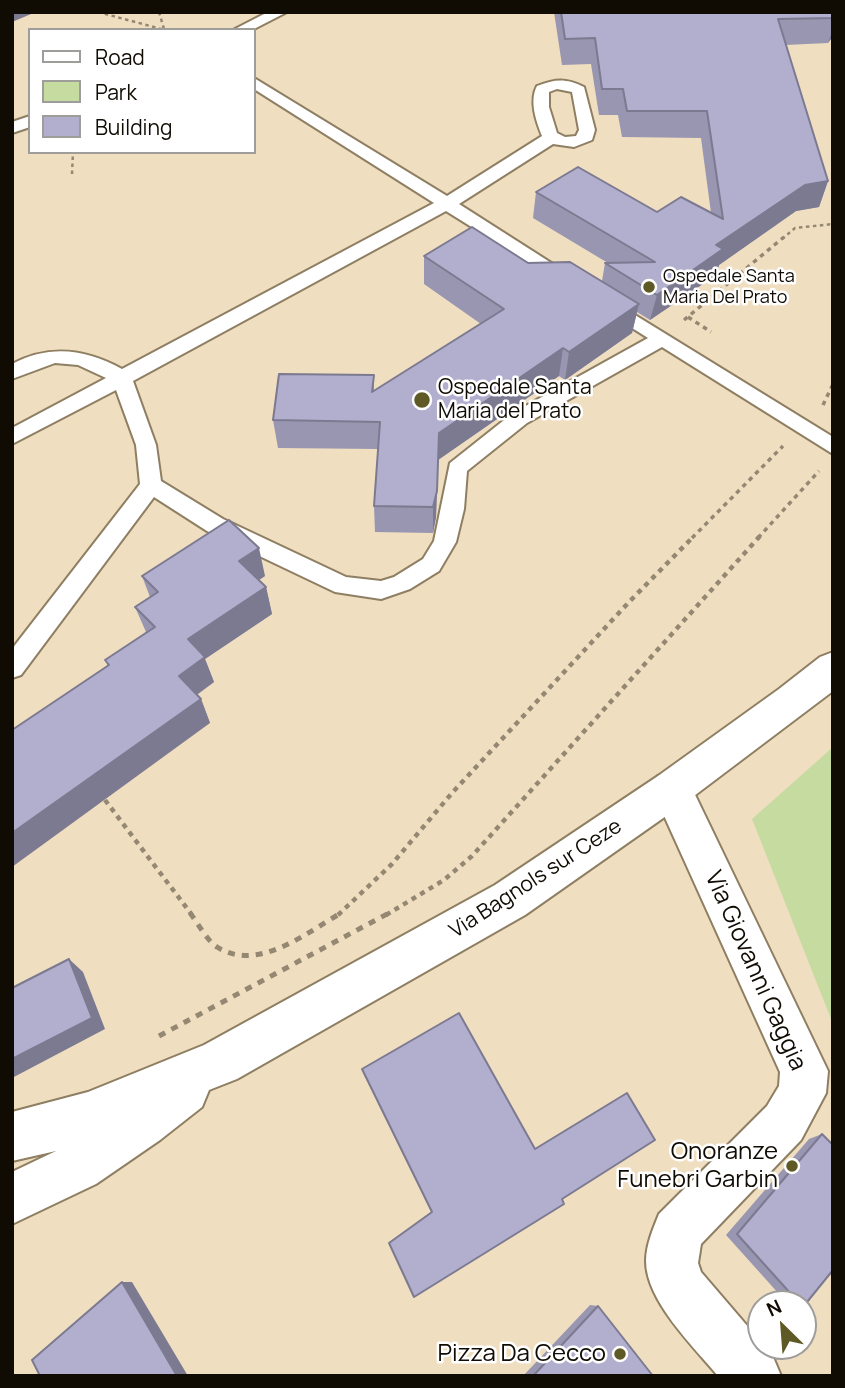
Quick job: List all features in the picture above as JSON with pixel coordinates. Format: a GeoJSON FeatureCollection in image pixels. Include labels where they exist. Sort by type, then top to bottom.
{"type":"FeatureCollection","features":[{"type":"Feature","properties":{"kind":"main road","name":"Via Bagnols sur Ceze"},"geometry":{"type":"LineString","coordinates":[[12,1137],[38,1132],[88,1116],[220,1062],[510,900],[672,789],[793,701],[833,668]]}},
{"type":"Feature","properties":{"kind":"main road","name":"Via Giovanni Gaggia"},"geometry":{"type":"LineString","coordinates":[[672,789],[804,1071],[802,1093],[784,1123],[677,1232],[672,1263],[680,1287],[754,1376]]}},
{"type":"Feature","properties":{"kind":"main road","name":"Via Bagnols sur Ceze"},"geometry":{"type":"LineString","coordinates":[[12,1199],[78,1166],[123,1136],[220,1062]]}},
{"type":"Feature","properties":{"kind":"lane"},"geometry":{"type":"LineString","coordinates":[[244,28],[280,12]]}},
{"type":"Feature","properties":{"kind":"lane"},"geometry":{"type":"LineString","coordinates":[[256,84],[833,447]]}},
{"type":"Feature","properties":{"kind":"lane"},"geometry":{"type":"LineString","coordinates":[[12,437],[448,203],[551,138]]}},
{"type":"Feature","properties":{"kind":"lane"},"geometry":{"type":"LineString","coordinates":[[151,485],[215,525],[344,586],[381,590],[402,583],[431,565],[445,542],[453,509],[457,468],[520,418],[662,338]]}},
{"type":"Feature","properties":{"kind":"lane"},"geometry":{"type":"LineString","coordinates":[[12,372],[29,362],[58,355],[81,358],[122,378],[146,444],[151,485],[12,668]]}},
{"type":"Feature","properties":{"kind":"path"},"geometry":{"type":"LineString","coordinates":[[99,12],[158,28]]}},
{"type":"Feature","properties":{"kind":"path"},"geometry":{"type":"LineString","coordinates":[[72,173],[73,154]]}},
{"type":"Feature","properties":{"kind":"path"},"geometry":{"type":"LineString","coordinates":[[662,338],[795,228],[833,224]]}},
{"type":"Feature","properties":{"kind":"path"},"geometry":{"type":"LineString","coordinates":[[104,800],[216,947],[244,956],[272,952],[341,913],[392,864],[452,793],[629,602],[821,408],[833,384]]}},
{"type":"Feature","properties":{"kind":"path"},"geometry":{"type":"LineString","coordinates":[[155,1038],[406,904],[444,880],[472,856],[824,465]]}},
{"type":"Feature","properties":{"kind":"green space"},"geometry":{"type":"Polygon","coordinates":[[[833,747],[833,1024],[752,819],[833,747]]]}},
{"type":"Feature","properties":{"kind":"building"},"geometry":{"type":"Polygon","coordinates":[[[561,12],[833,12],[833,18],[778,19],[828,181],[805,185],[716,245],[723,249],[657,295],[605,263],[655,262],[536,192],[578,167],[657,212],[681,197],[723,219],[707,111],[627,111],[623,89],[602,89],[595,38],[565,39],[561,12]]]}},
{"type":"Feature","properties":{"kind":"building"},"geometry":{"type":"Polygon","coordinates":[[[472,227],[528,263],[570,262],[639,304],[569,352],[563,348],[439,433],[437,491],[433,507],[374,506],[380,422],[273,420],[279,374],[374,375],[372,392],[504,309],[424,256],[472,227]]]}},
{"type":"Feature","properties":{"kind":"building"},"geometry":{"type":"Polygon","coordinates":[[[229,520],[259,548],[239,561],[266,587],[188,639],[205,657],[179,676],[201,699],[12,833],[12,730],[109,665],[105,660],[155,627],[135,607],[158,592],[142,576],[229,520]]]}},
{"type":"Feature","properties":{"kind":"building"},"geometry":{"type":"Polygon","coordinates":[[[69,959],[92,1018],[12,1059],[12,988],[69,959]]]}},
{"type":"Feature","properties":{"kind":"building"},"geometry":{"type":"Polygon","coordinates":[[[459,1013],[535,1149],[627,1093],[655,1140],[562,1199],[564,1204],[414,1297],[389,1243],[432,1212],[362,1069],[459,1013]]]}},
{"type":"Feature","properties":{"kind":"building"},"geometry":{"type":"Polygon","coordinates":[[[822,1134],[833,1145],[833,1270],[817,1290],[787,1290],[737,1234],[822,1134]]]}},
{"type":"Feature","properties":{"kind":"building"},"geometry":{"type":"Polygon","coordinates":[[[122,1282],[177,1376],[40,1376],[32,1360],[122,1282]]]}},
{"type":"Feature","properties":{"kind":"building"},"geometry":{"type":"Polygon","coordinates":[[[598,1306],[653,1376],[533,1376],[598,1306]]]}},
{"type":"Feature","properties":{"kind":"place","name":"Ospedale Santa Maria Del Prato"},"geometry":{"type":"Point","coordinates":[649,287]}},
{"type":"Feature","properties":{"kind":"place","name":"Ospedale Santa Maria del Prato"},"geometry":{"type":"Point","coordinates":[422,400]}},
{"type":"Feature","properties":{"kind":"place","name":"Onoranze Funebri Garbin"},"geometry":{"type":"Point","coordinates":[792,1166]}},
{"type":"Feature","properties":{"kind":"place","name":"Pizza Da Cecco"},"geometry":{"type":"Point","coordinates":[620,1354]}}]}
